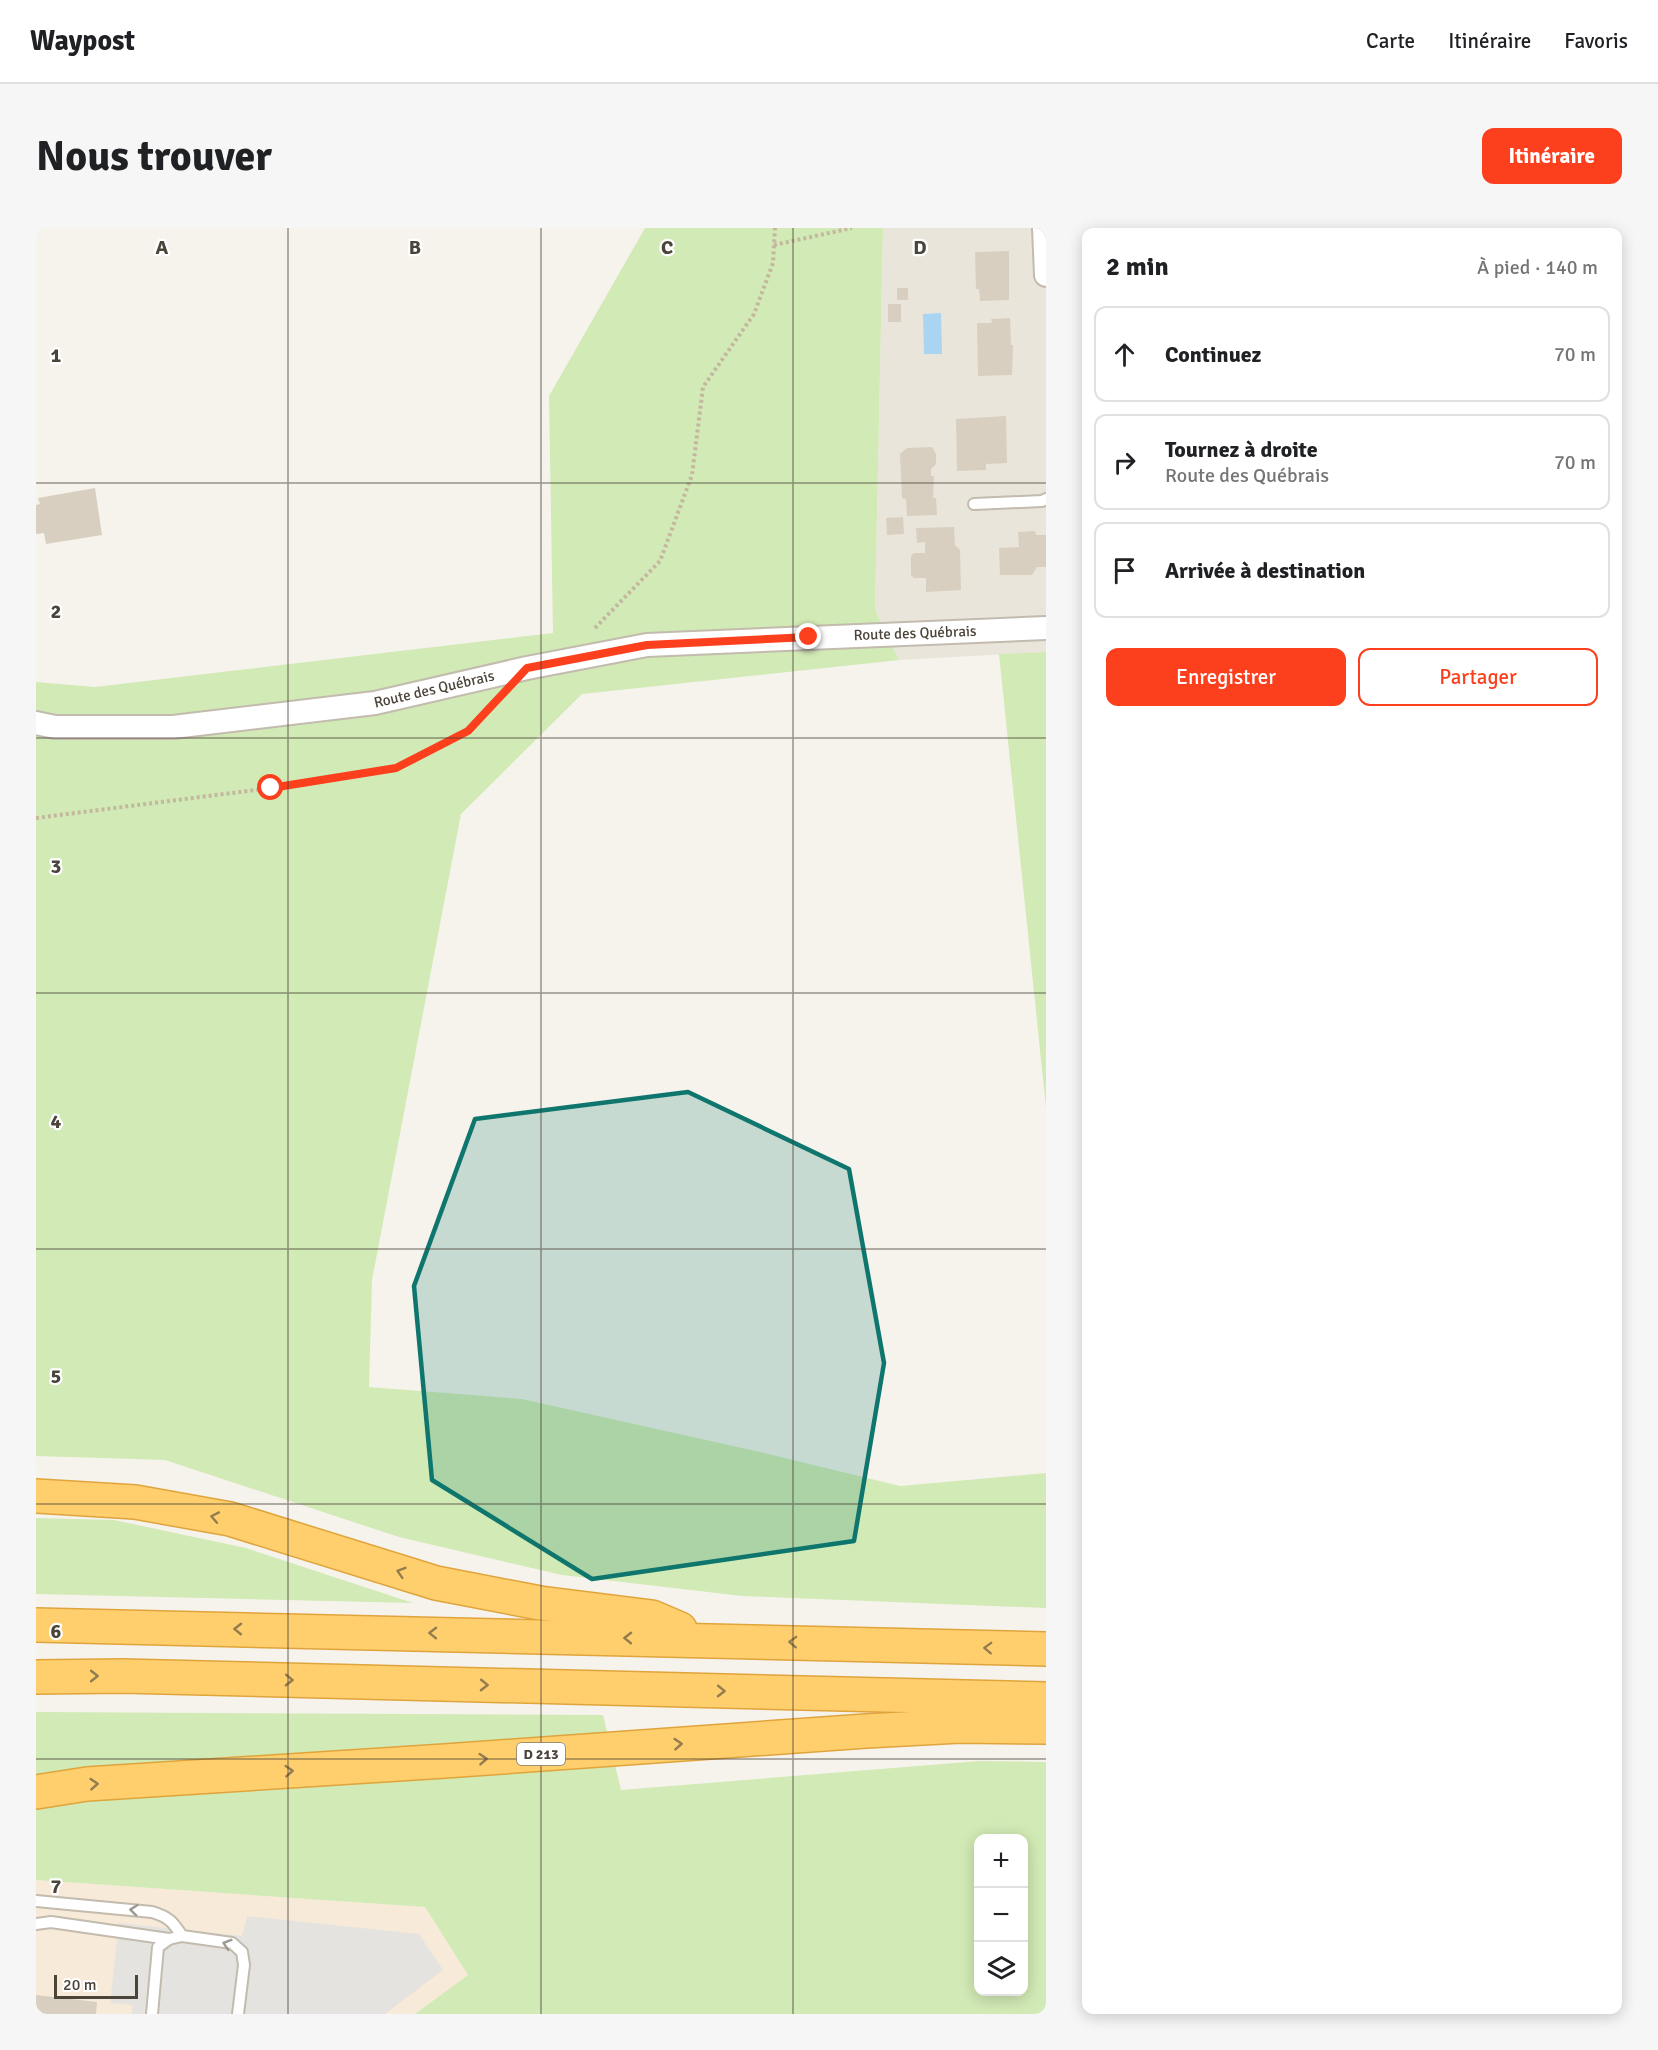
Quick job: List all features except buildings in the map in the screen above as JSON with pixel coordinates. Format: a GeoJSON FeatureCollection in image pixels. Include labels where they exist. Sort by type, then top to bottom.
{"type":"FeatureCollection","features":[{"type":"Feature","properties":{"kind":"highway"},"geometry":{"type":"LineString","coordinates":[[36,1496],[135,1502],[230,1520],[436,1583],[540,1603],[652,1617],[707,1640]]}},
{"type":"Feature","properties":{"kind":"highway"},"geometry":{"type":"LineString","coordinates":[[36,1625],[1046,1649]]}},
{"type":"Feature","properties":{"kind":"highway"},"geometry":{"type":"LineString","coordinates":[[36,1677],[157,1677],[1046,1699]]}},
{"type":"Feature","properties":{"kind":"highway","name":"D 213"},"geometry":{"type":"LineString","coordinates":[[36,1792],[87,1784],[457,1761],[867,1731],[960,1726],[1046,1727]]}},
{"type":"Feature","properties":{"kind":"street"},"geometry":{"type":"LineString","coordinates":[[1044,228],[1046,275]]}},
{"type":"Feature","properties":{"kind":"street","name":"Route des Québrais"},"geometry":{"type":"LineString","coordinates":[[36,723],[55,726],[173,727],[375,703],[527,668],[647,645],[1046,628]]}},
{"type":"Feature","properties":{"kind":"lane"},"geometry":{"type":"LineString","coordinates":[[974,504],[1046,499]]}},
{"type":"Feature","properties":{"kind":"lane"},"geometry":{"type":"LineString","coordinates":[[36,1901],[152,1912],[163,1915],[173,1922],[182,1936]]}},
{"type":"Feature","properties":{"kind":"lane"},"geometry":{"type":"LineString","coordinates":[[36,1924],[51,1922],[169,1939],[182,1936],[232,1943],[242,1952],[244,1965],[238,2014]]}},
{"type":"Feature","properties":{"kind":"lane"},"geometry":{"type":"LineString","coordinates":[[152,2014],[159,1947],[169,1939]]}},
{"type":"Feature","properties":{"kind":"path"},"geometry":{"type":"LineString","coordinates":[[592,631],[660,561],[692,475],[703,387],[754,314],[773,263],[775,228]]}},
{"type":"Feature","properties":{"kind":"path"},"geometry":{"type":"LineString","coordinates":[[774,245],[852,228]]}},
{"type":"Feature","properties":{"kind":"path"},"geometry":{"type":"LineString","coordinates":[[36,818],[271,788],[396,768],[468,731],[527,668]]}},
{"type":"Feature","properties":{"kind":"highlighted area"},"geometry":{"type":"Polygon","coordinates":[[[688,1092],[849,1169],[884,1363],[854,1541],[592,1579],[432,1480],[414,1286],[475,1119],[688,1092]]]}},
{"type":"Feature","properties":{"kind":"shaded area"},"geometry":{"type":"Polygon","coordinates":[[[883,228],[1046,228],[1046,652],[899,660],[875,610],[883,228]]]}},
{"type":"Feature","properties":{"kind":"shaded area"},"geometry":{"type":"Polygon","coordinates":[[[36,1880],[425,1907],[468,1975],[415,2014],[36,2014],[36,1880]]]}},
{"type":"Feature","properties":{"kind":"shaded area"},"geometry":{"type":"Polygon","coordinates":[[[247,1916],[419,1934],[443,1970],[385,2014],[132,2014],[132,2005],[110,2003],[119,1923],[242,1936],[247,1916]]]}},
{"type":"Feature","properties":{"kind":"green space"},"geometry":{"type":"Polygon","coordinates":[[[645,228],[883,228],[875,610],[899,660],[582,694],[461,814],[372,1280],[369,1387],[522,1399],[900,1486],[1046,1473],[1046,1608],[742,1596],[562,1575],[399,1537],[165,1460],[36,1456],[36,682],[95,687],[553,633],[549,396],[645,228]]]}},
{"type":"Feature","properties":{"kind":"green space"},"geometry":{"type":"Polygon","coordinates":[[[1046,652],[1046,1108],[999,654],[1046,652]]]}},
{"type":"Feature","properties":{"kind":"green space"},"geometry":{"type":"Polygon","coordinates":[[[36,1518],[114,1520],[246,1548],[413,1603],[36,1594],[36,1518]]]}},
{"type":"Feature","properties":{"kind":"green space"},"geometry":{"type":"Polygon","coordinates":[[[36,1712],[603,1715],[621,1790],[980,1761],[1046,1762],[1046,2014],[415,2014],[468,1975],[425,1907],[36,1880],[36,1712]]]}},
{"type":"Feature","properties":{"kind":"water"},"geometry":{"type":"Polygon","coordinates":[[[941,313],[942,354],[924,354],[923,314],[941,313]]]}},
{"type":"Feature","properties":{"kind":"route"},"geometry":{"type":"LineString","coordinates":[[271,788],[396,768],[468,731],[527,668],[647,645],[809,637]]}}]}
